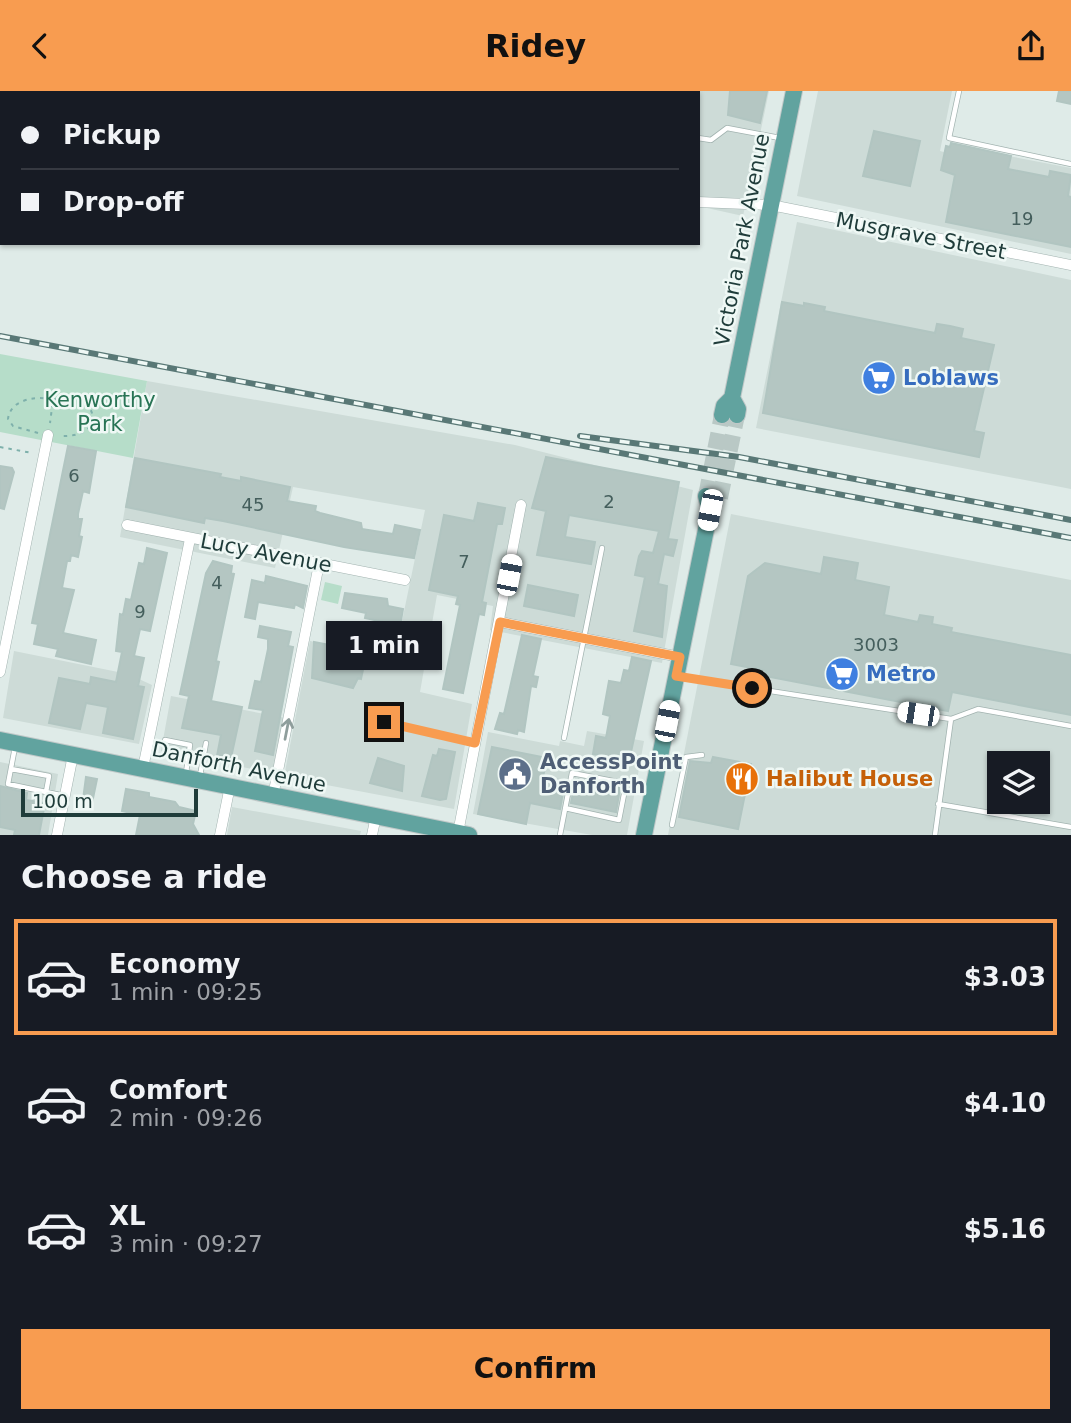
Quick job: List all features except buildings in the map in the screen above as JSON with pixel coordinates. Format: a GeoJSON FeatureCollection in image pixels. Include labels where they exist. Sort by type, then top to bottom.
{"type":"FeatureCollection","features":[{"type":"Feature","properties":{"kind":"main road","name":"Victoria Park Avenue"},"geometry":{"type":"LineString","coordinates":[[729,415],[738,408],[732,398],[794,91]]}},
{"type":"Feature","properties":{"kind":"main road"},"geometry":{"type":"LineString","coordinates":[[644,835],[712,501]]}},
{"type":"Feature","properties":{"kind":"main road","name":"Danforth Avenue"},"geometry":{"type":"LineString","coordinates":[[8,741],[463,834]]}},
{"type":"Feature","properties":{"kind":"street","name":"Musgrave Street"},"geometry":{"type":"LineString","coordinates":[[700,201],[771,205],[1071,265]]}},
{"type":"Feature","properties":{"kind":"street"},"geometry":{"type":"LineString","coordinates":[[0,672],[48,435]]}},
{"type":"Feature","properties":{"kind":"street"},"geometry":{"type":"LineString","coordinates":[[463,834],[475,743],[522,505]]}},
{"type":"Feature","properties":{"kind":"street","name":"Lucy Avenue"},"geometry":{"type":"LineString","coordinates":[[127,526],[405,580]]}},
{"type":"Feature","properties":{"kind":"street"},"geometry":{"type":"LineString","coordinates":[[143,768],[190,539]]}},
{"type":"Feature","properties":{"kind":"street"},"geometry":{"type":"LineString","coordinates":[[274,796],[319,564]]}},
{"type":"Feature","properties":{"kind":"street"},"geometry":{"type":"LineString","coordinates":[[500,622],[680,657]]}},
{"type":"Feature","properties":{"kind":"street"},"geometry":{"type":"LineString","coordinates":[[57,835],[73,755]]}},
{"type":"Feature","properties":{"kind":"street"},"geometry":{"type":"LineString","coordinates":[[220,835],[230,786]]}},
{"type":"Feature","properties":{"kind":"street"},"geometry":{"type":"LineString","coordinates":[[372,835],[376,816]]}},
{"type":"Feature","properties":{"kind":"lane"},"geometry":{"type":"LineString","coordinates":[[959,91],[949,138],[1071,164]]}},
{"type":"Feature","properties":{"kind":"lane"},"geometry":{"type":"LineString","coordinates":[[700,138],[711,140],[727,128],[784,138]]}},
{"type":"Feature","properties":{"kind":"lane"},"geometry":{"type":"LineString","coordinates":[[564,738],[603,548]]}},
{"type":"Feature","properties":{"kind":"lane"},"geometry":{"type":"LineString","coordinates":[[676,676],[951,719],[978,709],[1071,726]]}},
{"type":"Feature","properties":{"kind":"lane"},"geometry":{"type":"LineString","coordinates":[[934,835],[951,719]]}},
{"type":"Feature","properties":{"kind":"lane"},"geometry":{"type":"LineString","coordinates":[[384,722],[475,743]]}},
{"type":"Feature","properties":{"kind":"lane"},"geometry":{"type":"LineString","coordinates":[[165,740],[191,745],[192,778]]}},
{"type":"Feature","properties":{"kind":"lane"},"geometry":{"type":"LineString","coordinates":[[8,741],[11,769],[8,784],[65,796]]}},
{"type":"Feature","properties":{"kind":"lane"},"geometry":{"type":"LineString","coordinates":[[192,778],[205,743]]}},
{"type":"Feature","properties":{"kind":"lane"},"geometry":{"type":"LineString","coordinates":[[672,825],[686,757],[702,755]]}},
{"type":"Feature","properties":{"kind":"lane"},"geometry":{"type":"LineString","coordinates":[[11,769],[49,776],[46,792]]}},
{"type":"Feature","properties":{"kind":"lane"},"geometry":{"type":"LineString","coordinates":[[560,835],[572,773],[590,780],[653,789]]}},
{"type":"Feature","properties":{"kind":"lane"},"geometry":{"type":"LineString","coordinates":[[565,809],[619,820],[626,784]]}},
{"type":"Feature","properties":{"kind":"lane"},"geometry":{"type":"LineString","coordinates":[[938,804],[1071,827]]}},
{"type":"Feature","properties":{"kind":"lane"},"geometry":{"type":"LineString","coordinates":[[584,812],[585,806]]}},
{"type":"Feature","properties":{"kind":"lane"},"geometry":{"type":"LineString","coordinates":[[603,816],[604,809]]}},
{"type":"Feature","properties":{"kind":"path"},"geometry":{"type":"LineString","coordinates":[[67,396],[87,405],[94,417],[93,426],[86,433],[71,437],[48,435],[13,426],[8,419],[9,413],[17,404],[43,397],[53,401],[67,396]]}},
{"type":"Feature","properties":{"kind":"path"},"geometry":{"type":"LineString","coordinates":[[48,435],[53,401]]}},
{"type":"Feature","properties":{"kind":"path"},"geometry":{"type":"LineString","coordinates":[[0,447],[43,455]]}},
{"type":"Feature","properties":{"kind":"shaded area"},"geometry":{"type":"Polygon","coordinates":[[[700,91],[769,91],[743,216],[700,206],[700,91]]]}},
{"type":"Feature","properties":{"kind":"shaded area"},"geometry":{"type":"Polygon","coordinates":[[[818,91],[952,91],[940,151],[951,154],[957,146],[1071,168],[1071,254],[797,196],[818,91]]]}},
{"type":"Feature","properties":{"kind":"shaded area"},"geometry":{"type":"Polygon","coordinates":[[[797,222],[1071,280],[1071,489],[756,428],[797,222]]]}},
{"type":"Feature","properties":{"kind":"shaded area"},"geometry":{"type":"Polygon","coordinates":[[[147,381],[515,445],[693,490],[662,663],[490,630],[493,606],[437,595],[420,692],[472,704],[454,809],[284,777],[310,641],[386,656],[395,655],[425,510],[293,487],[275,568],[120,537],[147,381]]]}},
{"type":"Feature","properties":{"kind":"shaded area"},"geometry":{"type":"Polygon","coordinates":[[[731,514],[1071,580],[1071,835],[668,835],[731,514]]]}},
{"type":"Feature","properties":{"kind":"shaded area"},"geometry":{"type":"Polygon","coordinates":[[[14,651],[128,674],[152,685],[139,744],[3,718],[14,651]]]}},
{"type":"Feature","properties":{"kind":"shaded area"},"geometry":{"type":"Polygon","coordinates":[[[171,696],[286,718],[273,773],[161,751],[171,696]]]}},
{"type":"Feature","properties":{"kind":"shaded area"},"geometry":{"type":"Polygon","coordinates":[[[587,731],[644,741],[627,835],[592,835],[473,814],[488,732],[559,746],[560,741],[584,746],[587,731]]]}},
{"type":"Feature","properties":{"kind":"shaded area"},"geometry":{"type":"Polygon","coordinates":[[[0,762],[58,774],[48,835],[0,835],[0,762]]]}},
{"type":"Feature","properties":{"kind":"shaded area"},"geometry":{"type":"Polygon","coordinates":[[[232,807],[361,831],[360,835],[227,835],[232,807]]]}},
{"type":"Feature","properties":{"kind":"green space","name":"Kenworthy Park"},"geometry":{"type":"Polygon","coordinates":[[[0,354],[147,381],[133,458],[0,432],[0,354]]]}},
{"type":"Feature","properties":{"kind":"green space"},"geometry":{"type":"Polygon","coordinates":[[[325,582],[342,586],[338,604],[321,600],[325,582]]]}},
{"type":"Feature","properties":{"kind":"tunnel"},"geometry":{"type":"LineString","coordinates":[[706,496],[722,415]]}},
{"type":"Feature","properties":{"kind":"tunnel"},"geometry":{"type":"LineString","coordinates":[[720,498],[737,415]]}},
{"type":"Feature","properties":{"kind":"railway"},"geometry":{"type":"LineString","coordinates":[[0,336],[1071,538]]}},
{"type":"Feature","properties":{"kind":"railway"},"geometry":{"type":"LineString","coordinates":[[580,436],[739,457],[1071,520]]}},
{"type":"Feature","properties":{"kind":"place","name":"Loblaws"},"geometry":{"type":"Point","coordinates":[879,378]}},
{"type":"Feature","properties":{"kind":"place","name":"Metro"},"geometry":{"type":"Point","coordinates":[842,674]}},
{"type":"Feature","properties":{"kind":"place","name":"AccessPoint Danforth"},"geometry":{"type":"Point","coordinates":[515,774]}},
{"type":"Feature","properties":{"kind":"place","name":"Halibut House"},"geometry":{"type":"Point","coordinates":[742,779]}},
{"type":"Feature","properties":{"kind":"route"},"geometry":{"type":"LineString","coordinates":[[384,722],[475,743],[500,622],[680,657],[676,676],[752,688]]}}]}
